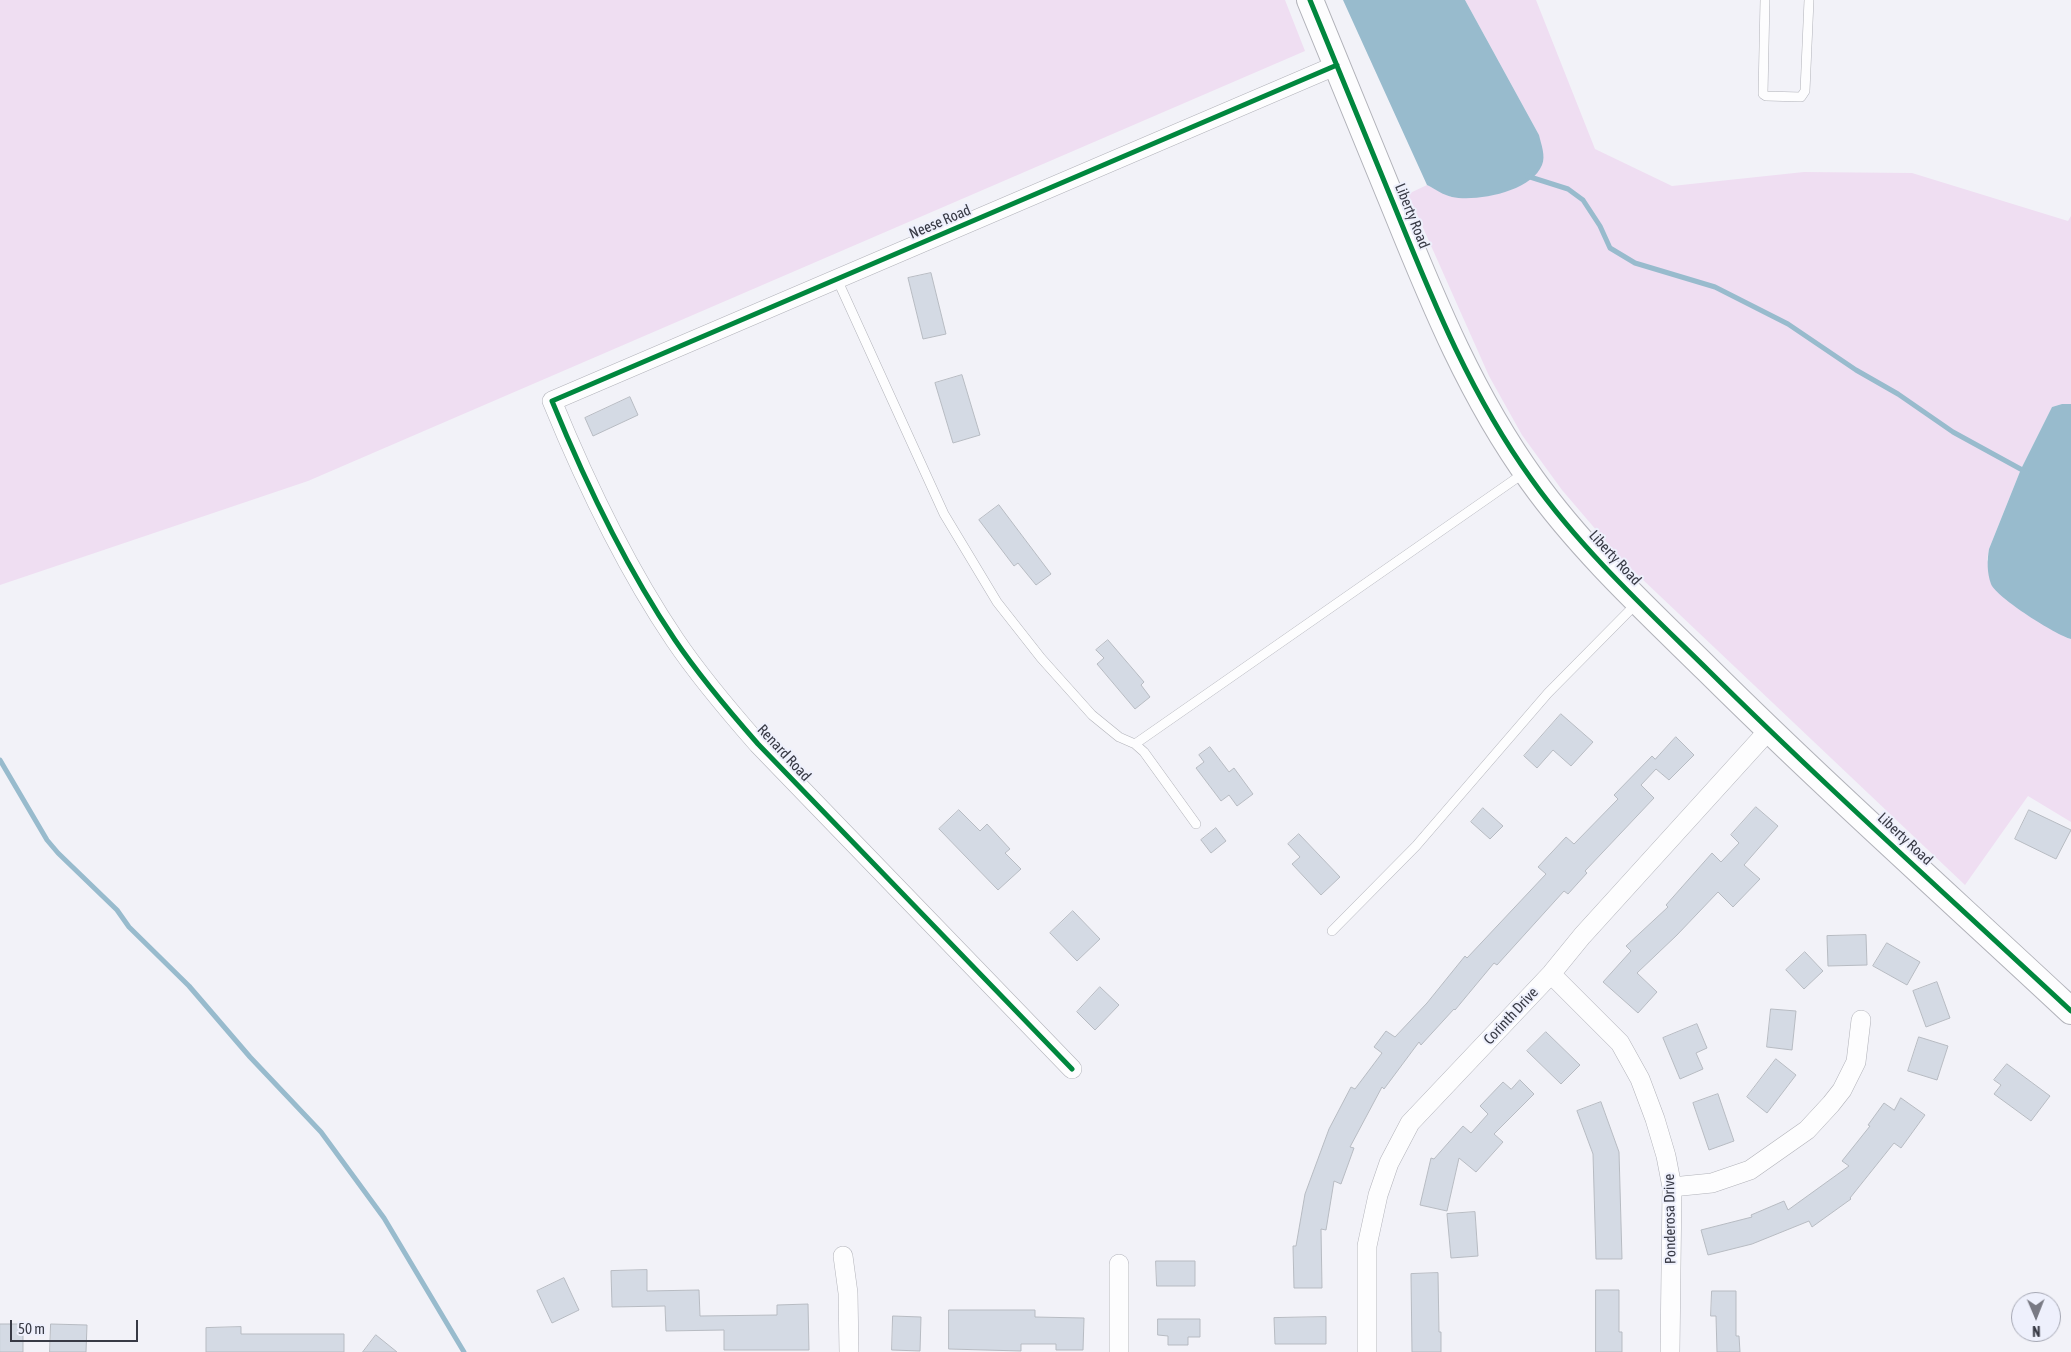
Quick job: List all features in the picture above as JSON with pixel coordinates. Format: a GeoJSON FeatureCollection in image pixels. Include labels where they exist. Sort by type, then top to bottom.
{"type":"FeatureCollection","features":[{"type":"Feature","properties":{"kind":"street","name":"Liberty Road"},"geometry":{"type":"LineString","coordinates":[[1310,0],[1433,302],[1460,361],[1492,418],[1527,472],[1574,532],[1638,602],[1769,730],[2071,1011]]}},
{"type":"Feature","properties":{"kind":"street","name":"Neese Road"},"geometry":{"type":"LineString","coordinates":[[552,401],[1337,65]]}},
{"type":"Feature","properties":{"kind":"street","name":"Renard Road"},"geometry":{"type":"LineString","coordinates":[[552,401],[571,447],[618,547],[676,642],[721,702],[758,744],[1072,1069]]}},
{"type":"Feature","properties":{"kind":"street","name":"Corinth Drive"},"geometry":{"type":"LineString","coordinates":[[1368,1352],[1367,1246],[1378,1195],[1389,1163],[1410,1123],[1551,974],[1582,936],[1769,730]]}},
{"type":"Feature","properties":{"kind":"street","name":"Ponderosa Drive"},"geometry":{"type":"LineString","coordinates":[[1551,974],[1620,1043],[1640,1079],[1656,1118],[1672,1187],[1670,1352]]}},
{"type":"Feature","properties":{"kind":"street"},"geometry":{"type":"LineString","coordinates":[[1672,1187],[1712,1183],[1750,1170],[1807,1130],[1832,1104],[1842,1090],[1856,1062],[1861,1020]]}},
{"type":"Feature","properties":{"kind":"street"},"geometry":{"type":"LineString","coordinates":[[843,1256],[848,1293],[850,1352]]}},
{"type":"Feature","properties":{"kind":"street"},"geometry":{"type":"LineString","coordinates":[[1119,1264],[1119,1352]]}},
{"type":"Feature","properties":{"kind":"lane"},"geometry":{"type":"LineString","coordinates":[[1765,0],[1762,90],[1766,96],[1801,97],[1805,91],[1809,0]]}},
{"type":"Feature","properties":{"kind":"lane"},"geometry":{"type":"LineString","coordinates":[[837,280],[944,514],[997,602],[1041,658],[1092,715],[1144,752],[1196,824]]}},
{"type":"Feature","properties":{"kind":"lane"},"geometry":{"type":"LineString","coordinates":[[1135,744],[1527,472]]}},
{"type":"Feature","properties":{"kind":"lane"},"geometry":{"type":"LineString","coordinates":[[1332,931],[1416,846],[1548,693],[1638,602]]}},
{"type":"Feature","properties":{"kind":"shaded area"},"geometry":{"type":"Polygon","coordinates":[[[0,0],[1285,0],[1305,51],[308,481],[0,585],[0,0]]]}},
{"type":"Feature","properties":{"kind":"shaded area"},"geometry":{"type":"Polygon","coordinates":[[[1465,0],[1536,0],[1595,149],[1672,186],[1804,172],[1912,173],[2068,221],[2071,216],[2071,404],[2052,407],[2021,469],[1989,549],[1987,560],[2067,638],[2071,639],[2071,822],[2028,796],[1965,885],[1621,559],[1562,490],[1522,435],[1489,376],[1408,194],[1427,185],[1451,197],[1539,135],[1465,0]]]}},
{"type":"Feature","properties":{"kind":"water"},"geometry":{"type":"Polygon","coordinates":[[[1343,0],[1465,0],[1539,135],[1544,158],[1536,174],[1527,182],[1515,188],[1502,193],[1475,198],[1452,197],[1427,185],[1343,0]]]}},
{"type":"Feature","properties":{"kind":"water"},"geometry":{"type":"Polygon","coordinates":[[[2071,404],[2071,639],[2041,624],[2004,598],[1991,584],[1988,567],[1989,549],[2021,469],[2052,407],[2071,404]]]}},
{"type":"Feature","properties":{"kind":"building"},"geometry":{"type":"Polygon","coordinates":[[[931,273],[946,334],[923,339],[908,278],[931,273]]]}},
{"type":"Feature","properties":{"kind":"building"},"geometry":{"type":"Polygon","coordinates":[[[962,375],[980,435],[953,443],[935,383],[962,375]]]}},
{"type":"Feature","properties":{"kind":"building"},"geometry":{"type":"Polygon","coordinates":[[[630,397],[638,415],[593,436],[585,418],[630,397]]]}},
{"type":"Feature","properties":{"kind":"building"},"geometry":{"type":"Polygon","coordinates":[[[999,505],[1051,574],[1036,585],[1018,563],[1014,566],[979,520],[999,505]]]}},
{"type":"Feature","properties":{"kind":"building"},"geometry":{"type":"Polygon","coordinates":[[[1108,640],[1144,682],[1141,685],[1150,697],[1135,709],[1097,664],[1104,658],[1096,650],[1108,640]]]}},
{"type":"Feature","properties":{"kind":"building"},"geometry":{"type":"Polygon","coordinates":[[[1561,714],[1593,742],[1571,766],[1553,750],[1537,768],[1524,756],[1561,714]]]}},
{"type":"Feature","properties":{"kind":"building"},"geometry":{"type":"Polygon","coordinates":[[[1676,737],[1694,755],[1669,780],[1656,769],[1641,785],[1654,798],[1585,871],[1587,873],[1568,894],[1564,891],[1497,965],[1494,963],[1455,1010],[1421,1045],[1419,1042],[1384,1089],[1382,1087],[1350,1147],[1354,1148],[1341,1184],[1334,1181],[1326,1230],[1321,1229],[1322,1288],[1294,1288],[1293,1246],[1296,1246],[1305,1194],[1329,1129],[1351,1087],[1355,1089],[1382,1053],[1374,1047],[1386,1031],[1395,1037],[1427,1003],[1465,956],[1467,958],[1546,874],[1538,867],[1566,837],[1574,844],[1618,799],[1614,795],[1652,756],[1655,759],[1676,737]]]}},
{"type":"Feature","properties":{"kind":"building"},"geometry":{"type":"Polygon","coordinates":[[[1210,747],[1229,772],[1234,768],[1253,794],[1237,806],[1229,795],[1221,801],[1196,768],[1204,762],[1199,755],[1210,747]]]}},
{"type":"Feature","properties":{"kind":"building"},"geometry":{"type":"Polygon","coordinates":[[[1756,807],[1778,826],[1744,865],[1760,879],[1733,907],[1718,892],[1637,973],[1657,992],[1638,1013],[1603,982],[1631,951],[1626,946],[1668,907],[1666,905],[1712,853],[1721,862],[1739,843],[1731,835],[1756,807]]]}},
{"type":"Feature","properties":{"kind":"building"},"geometry":{"type":"Polygon","coordinates":[[[1483,808],[1503,826],[1490,839],[1471,822],[1483,808]]]}},
{"type":"Feature","properties":{"kind":"building"},"geometry":{"type":"Polygon","coordinates":[[[959,810],[980,831],[987,824],[1010,849],[1005,853],[1021,869],[998,890],[939,829],[959,810]]]}},
{"type":"Feature","properties":{"kind":"building"},"geometry":{"type":"Polygon","coordinates":[[[2029,810],[2071,830],[2056,859],[2015,839],[2029,810]]]}},
{"type":"Feature","properties":{"kind":"building"},"geometry":{"type":"Polygon","coordinates":[[[1216,828],[1226,841],[1211,853],[1201,840],[1216,828]]]}},
{"type":"Feature","properties":{"kind":"building"},"geometry":{"type":"Polygon","coordinates":[[[1299,834],[1340,877],[1321,895],[1292,864],[1300,857],[1288,844],[1299,834]]]}},
{"type":"Feature","properties":{"kind":"building"},"geometry":{"type":"Polygon","coordinates":[[[1073,911],[1100,939],[1077,961],[1050,933],[1073,911]]]}},
{"type":"Feature","properties":{"kind":"building"},"geometry":{"type":"Polygon","coordinates":[[[1866,935],[1867,965],[1828,966],[1827,936],[1866,935]]]}},
{"type":"Feature","properties":{"kind":"building"},"geometry":{"type":"Polygon","coordinates":[[[1887,943],[1920,962],[1907,985],[1873,966],[1887,943]]]}},
{"type":"Feature","properties":{"kind":"building"},"geometry":{"type":"Polygon","coordinates":[[[1805,952],[1823,971],[1804,989],[1786,970],[1805,952]]]}},
{"type":"Feature","properties":{"kind":"building"},"geometry":{"type":"Polygon","coordinates":[[[1937,982],[1950,1018],[1926,1027],[1913,991],[1937,982]]]}},
{"type":"Feature","properties":{"kind":"building"},"geometry":{"type":"Polygon","coordinates":[[[1100,987],[1119,1005],[1095,1030],[1077,1012],[1100,987]]]}},
{"type":"Feature","properties":{"kind":"building"},"geometry":{"type":"Polygon","coordinates":[[[1771,1009],[1796,1011],[1792,1050],[1767,1047],[1771,1009]]]}},
{"type":"Feature","properties":{"kind":"building"},"geometry":{"type":"Polygon","coordinates":[[[1697,1024],[1707,1048],[1696,1053],[1703,1069],[1680,1079],[1663,1038],[1697,1024]]]}},
{"type":"Feature","properties":{"kind":"building"},"geometry":{"type":"Polygon","coordinates":[[[1546,1032],[1580,1065],[1561,1084],[1527,1051],[1546,1032]]]}},
{"type":"Feature","properties":{"kind":"building"},"geometry":{"type":"Polygon","coordinates":[[[1919,1037],[1948,1046],[1937,1080],[1908,1071],[1919,1037]]]}},
{"type":"Feature","properties":{"kind":"building"},"geometry":{"type":"Polygon","coordinates":[[[1776,1059],[1796,1075],[1767,1113],[1747,1097],[1776,1059]]]}},
{"type":"Feature","properties":{"kind":"building"},"geometry":{"type":"Polygon","coordinates":[[[2007,1064],[2050,1096],[2031,1121],[1994,1094],[2001,1085],[1994,1080],[2007,1064]]]}},
{"type":"Feature","properties":{"kind":"building"},"geometry":{"type":"Polygon","coordinates":[[[1520,1080],[1534,1094],[1494,1134],[1503,1142],[1476,1172],[1459,1158],[1447,1211],[1420,1205],[1431,1158],[1434,1159],[1463,1126],[1471,1133],[1488,1114],[1480,1106],[1503,1082],[1511,1089],[1520,1080]]]}},
{"type":"Feature","properties":{"kind":"building"},"geometry":{"type":"Polygon","coordinates":[[[1718,1094],[1734,1141],[1709,1150],[1693,1103],[1718,1094]]]}},
{"type":"Feature","properties":{"kind":"building"},"geometry":{"type":"Polygon","coordinates":[[[1901,1098],[1925,1115],[1901,1148],[1894,1143],[1851,1199],[1812,1227],[1809,1221],[1752,1244],[1708,1255],[1701,1230],[1752,1217],[1751,1215],[1784,1201],[1788,1210],[1849,1166],[1842,1161],[1870,1126],[1868,1125],[1884,1103],[1894,1110],[1901,1098]]]}},
{"type":"Feature","properties":{"kind":"building"},"geometry":{"type":"Polygon","coordinates":[[[1601,1102],[1619,1152],[1622,1259],[1596,1259],[1593,1154],[1577,1111],[1601,1102]]]}},
{"type":"Feature","properties":{"kind":"building"},"geometry":{"type":"Polygon","coordinates":[[[1475,1212],[1478,1256],[1451,1258],[1447,1214],[1475,1212]]]}},
{"type":"Feature","properties":{"kind":"building"},"geometry":{"type":"Polygon","coordinates":[[[1156,1261],[1195,1261],[1195,1286],[1157,1286],[1156,1261]]]}},
{"type":"Feature","properties":{"kind":"building"},"geometry":{"type":"Polygon","coordinates":[[[647,1270],[647,1291],[699,1290],[700,1316],[777,1315],[777,1305],[808,1304],[809,1350],[724,1350],[724,1330],[666,1331],[665,1306],[612,1307],[611,1271],[647,1270]]]}},
{"type":"Feature","properties":{"kind":"building"},"geometry":{"type":"Polygon","coordinates":[[[1438,1273],[1441,1352],[1412,1352],[1411,1274],[1438,1273]]]}},
{"type":"Feature","properties":{"kind":"building"},"geometry":{"type":"Polygon","coordinates":[[[564,1278],[579,1310],[552,1323],[537,1291],[564,1278]]]}},
{"type":"Feature","properties":{"kind":"building"},"geometry":{"type":"Polygon","coordinates":[[[1596,1290],[1619,1290],[1619,1332],[1622,1332],[1622,1352],[1596,1352],[1596,1290]]]}},
{"type":"Feature","properties":{"kind":"building"},"geometry":{"type":"Polygon","coordinates":[[[1712,1291],[1736,1291],[1736,1336],[1739,1336],[1740,1352],[1717,1352],[1716,1316],[1711,1316],[1712,1291]]]}},
{"type":"Feature","properties":{"kind":"building"},"geometry":{"type":"Polygon","coordinates":[[[949,1310],[1035,1310],[1035,1317],[1084,1318],[1083,1350],[1056,1350],[1056,1344],[1021,1344],[1021,1351],[949,1349],[949,1310]]]}},
{"type":"Feature","properties":{"kind":"building"},"geometry":{"type":"Polygon","coordinates":[[[893,1316],[921,1317],[920,1351],[892,1350],[893,1316]]]}},
{"type":"Feature","properties":{"kind":"building"},"geometry":{"type":"Polygon","coordinates":[[[1326,1317],[1326,1344],[1275,1344],[1274,1318],[1326,1317]]]}},
{"type":"Feature","properties":{"kind":"building"},"geometry":{"type":"Polygon","coordinates":[[[1158,1319],[1200,1319],[1200,1337],[1188,1337],[1188,1345],[1168,1345],[1168,1336],[1158,1335],[1158,1319]]]}},
{"type":"Feature","properties":{"kind":"building"},"geometry":{"type":"Polygon","coordinates":[[[0,1324],[23,1324],[23,1352],[0,1352],[0,1324]]]}},
{"type":"Feature","properties":{"kind":"building"},"geometry":{"type":"Polygon","coordinates":[[[51,1324],[87,1325],[86,1352],[50,1352],[51,1324]]]}},
{"type":"Feature","properties":{"kind":"building"},"geometry":{"type":"Polygon","coordinates":[[[241,1327],[241,1334],[344,1334],[344,1352],[206,1352],[206,1328],[241,1327]]]}},
{"type":"Feature","properties":{"kind":"building"},"geometry":{"type":"Polygon","coordinates":[[[376,1335],[397,1352],[363,1352],[376,1335]]]}},
{"type":"Feature","properties":{"kind":"waterway"},"geometry":{"type":"LineString","coordinates":[[1527,176],[1568,189],[1583,200],[1600,226],[1610,248],[1635,263],[1715,287],[1788,324],[1856,370],[1898,394],[1953,432],[2026,472]]}},
{"type":"Feature","properties":{"kind":"waterway"},"geometry":{"type":"LineString","coordinates":[[0,760],[47,840],[58,853],[117,910],[129,927],[189,986],[250,1057],[321,1132],[384,1218],[464,1352]]}},
{"type":"Feature","properties":{"kind":"cycle path"},"geometry":{"type":"LineString","coordinates":[[1310,0],[1425,280],[1456,349],[1510,448],[1551,506],[1616,579],[1753,714],[2071,1011]]}},
{"type":"Feature","properties":{"kind":"cycle path"},"geometry":{"type":"LineString","coordinates":[[1072,1069],[758,744],[705,680],[657,612],[623,554],[593,494],[552,401],[1337,65]]}}]}
